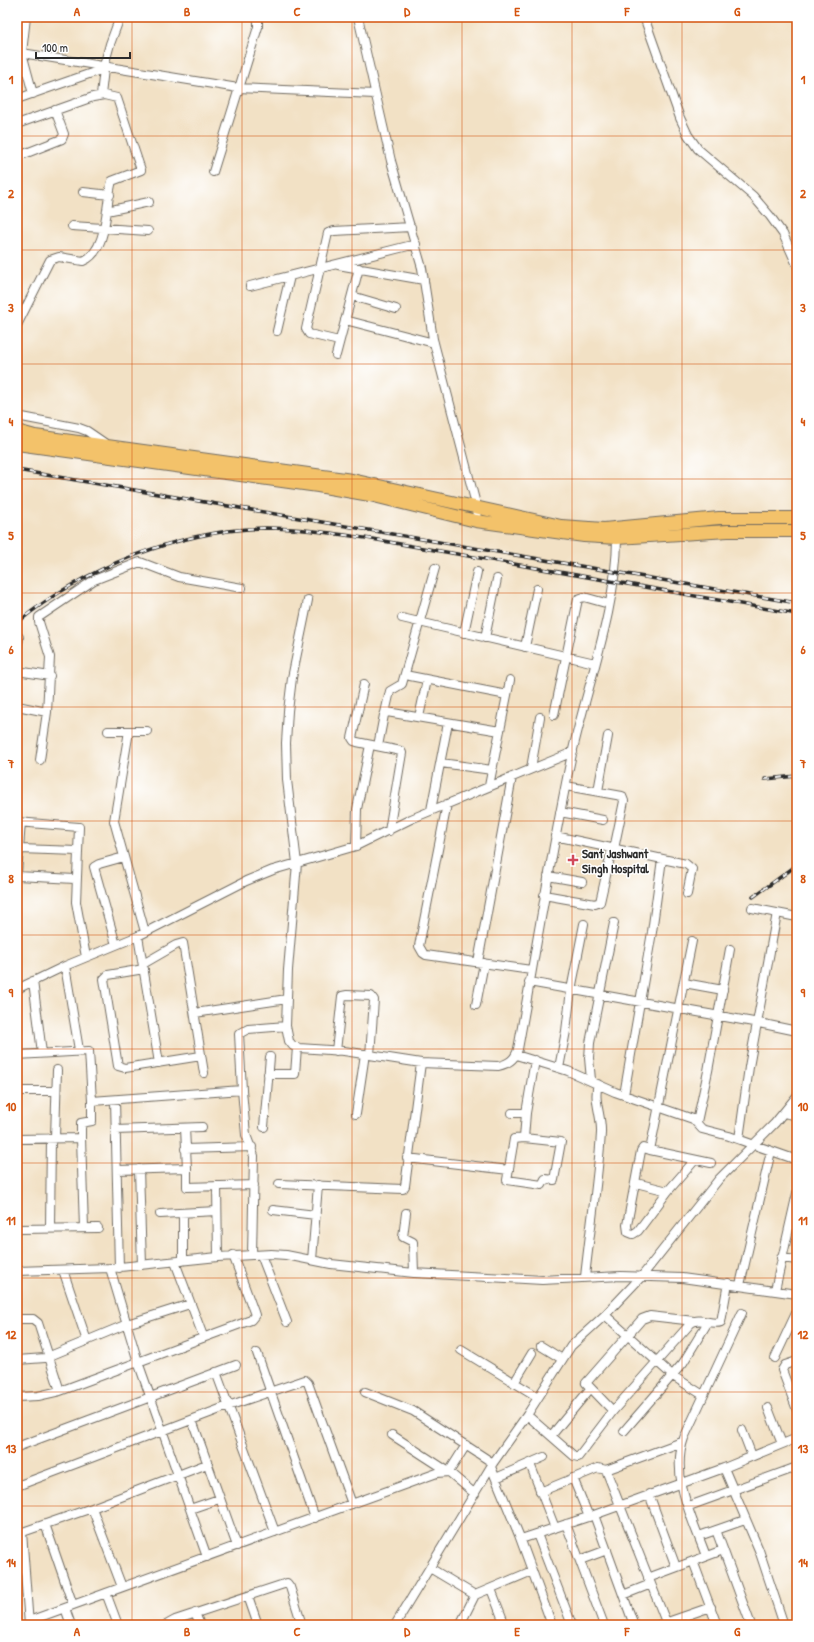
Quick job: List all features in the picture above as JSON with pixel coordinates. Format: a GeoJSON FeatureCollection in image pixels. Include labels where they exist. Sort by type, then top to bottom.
{"type":"FeatureCollection","features":[{"type":"Feature","properties":{"kind":"highway"},"geometry":{"type":"LineString","coordinates":[[17,431],[35,436],[352,480],[561,526],[604,528],[719,518],[797,518]]}},
{"type":"Feature","properties":{"kind":"highway"},"geometry":{"type":"LineString","coordinates":[[17,444],[370,495],[476,521],[584,536],[616,538],[728,530],[797,531]]}},
{"type":"Feature","properties":{"kind":"street"},"geometry":{"type":"LineString","coordinates":[[26,17],[20,54],[33,94]]}},
{"type":"Feature","properties":{"kind":"street"},"geometry":{"type":"LineString","coordinates":[[101,95],[110,44],[120,17]]}},
{"type":"Feature","properties":{"kind":"street"},"geometry":{"type":"LineString","coordinates":[[213,172],[258,27],[258,17]]}},
{"type":"Feature","properties":{"kind":"street"},"geometry":{"type":"LineString","coordinates":[[358,17],[375,94],[416,244],[424,280],[427,310],[434,343],[477,508],[476,521]]}},
{"type":"Feature","properties":{"kind":"street"},"geometry":{"type":"LineString","coordinates":[[644,17],[680,118],[688,135],[698,149],[752,196],[770,216],[783,234],[797,265]]}},
{"type":"Feature","properties":{"kind":"street"},"geometry":{"type":"LineString","coordinates":[[20,54],[238,88],[375,94]]}},
{"type":"Feature","properties":{"kind":"street"},"geometry":{"type":"LineString","coordinates":[[17,99],[106,67]]}},
{"type":"Feature","properties":{"kind":"street"},"geometry":{"type":"LineString","coordinates":[[17,124],[101,95],[114,97],[118,99],[141,168],[139,172],[114,179],[104,228],[98,247],[86,259],[79,260],[59,257],[50,260],[17,325]]}},
{"type":"Feature","properties":{"kind":"street"},"geometry":{"type":"LineString","coordinates":[[24,154],[62,139],[64,134],[55,110]]}},
{"type":"Feature","properties":{"kind":"street"},"geometry":{"type":"LineString","coordinates":[[83,192],[110,194]]}},
{"type":"Feature","properties":{"kind":"street"},"geometry":{"type":"LineString","coordinates":[[107,212],[149,202]]}},
{"type":"Feature","properties":{"kind":"street"},"geometry":{"type":"LineString","coordinates":[[72,226],[148,231]]}},
{"type":"Feature","properties":{"kind":"street"},"geometry":{"type":"LineString","coordinates":[[339,341],[310,334],[306,331],[327,236],[331,232],[411,227]]}},
{"type":"Feature","properties":{"kind":"street"},"geometry":{"type":"LineString","coordinates":[[250,286],[416,244]]}},
{"type":"Feature","properties":{"kind":"street"},"geometry":{"type":"LineString","coordinates":[[335,264],[424,280]]}},
{"type":"Feature","properties":{"kind":"street"},"geometry":{"type":"LineString","coordinates":[[336,355],[359,268]]}},
{"type":"Feature","properties":{"kind":"street"},"geometry":{"type":"LineString","coordinates":[[276,331],[290,276]]}},
{"type":"Feature","properties":{"kind":"street"},"geometry":{"type":"LineString","coordinates":[[352,296],[396,309]]}},
{"type":"Feature","properties":{"kind":"street"},"geometry":{"type":"LineString","coordinates":[[345,320],[434,343]]}},
{"type":"Feature","properties":{"kind":"street"},"geometry":{"type":"LineString","coordinates":[[17,416],[79,428],[87,431],[108,446]]}},
{"type":"Feature","properties":{"kind":"street"},"geometry":{"type":"LineString","coordinates":[[308,600],[292,678],[286,743],[287,780],[297,863],[287,999],[286,1026],[289,1041],[296,1047],[336,1050],[421,1063],[498,1066],[510,1062],[516,1055],[555,836],[573,752],[609,604],[616,560],[616,538]]}},
{"type":"Feature","properties":{"kind":"street"},"geometry":{"type":"LineString","coordinates":[[40,760],[47,712],[50,657],[39,622],[39,617],[94,580],[140,562],[179,577],[242,588]]}},
{"type":"Feature","properties":{"kind":"street"},"geometry":{"type":"LineString","coordinates":[[356,846],[357,809],[374,745],[385,713],[390,691],[402,684],[418,622],[435,568]]}},
{"type":"Feature","properties":{"kind":"street"},"geometry":{"type":"LineString","coordinates":[[464,633],[477,572]]}},
{"type":"Feature","properties":{"kind":"street"},"geometry":{"type":"LineString","coordinates":[[485,638],[496,579]]}},
{"type":"Feature","properties":{"kind":"street"},"geometry":{"type":"LineString","coordinates":[[525,647],[537,589]]}},
{"type":"Feature","properties":{"kind":"street"},"geometry":{"type":"LineString","coordinates":[[554,715],[578,599],[584,597],[609,604]]}},
{"type":"Feature","properties":{"kind":"street"},"geometry":{"type":"LineString","coordinates":[[402,618],[595,663]]}},
{"type":"Feature","properties":{"kind":"street"},"geometry":{"type":"LineString","coordinates":[[17,650],[19,637]]}},
{"type":"Feature","properties":{"kind":"street"},"geometry":{"type":"LineString","coordinates":[[17,671],[50,676]]}},
{"type":"Feature","properties":{"kind":"street"},"geometry":{"type":"LineString","coordinates":[[410,676],[507,695]]}},
{"type":"Feature","properties":{"kind":"street"},"geometry":{"type":"LineString","coordinates":[[419,717],[427,680]]}},
{"type":"Feature","properties":{"kind":"street"},"geometry":{"type":"LineString","coordinates":[[489,786],[510,680]]}},
{"type":"Feature","properties":{"kind":"street"},"geometry":{"type":"LineString","coordinates":[[364,684],[352,738],[354,741],[401,751],[402,753],[389,831]]}},
{"type":"Feature","properties":{"kind":"street"},"geometry":{"type":"LineString","coordinates":[[17,706],[47,712]]}},
{"type":"Feature","properties":{"kind":"street"},"geometry":{"type":"LineString","coordinates":[[385,713],[419,717],[500,732]]}},
{"type":"Feature","properties":{"kind":"street"},"geometry":{"type":"LineString","coordinates":[[531,768],[540,717]]}},
{"type":"Feature","properties":{"kind":"street"},"geometry":{"type":"LineString","coordinates":[[431,810],[448,723]]}},
{"type":"Feature","properties":{"kind":"street"},"geometry":{"type":"LineString","coordinates":[[108,731],[147,731]]}},
{"type":"Feature","properties":{"kind":"street"},"geometry":{"type":"LineString","coordinates":[[129,731],[114,816],[142,934],[143,966],[159,1062]]}},
{"type":"Feature","properties":{"kind":"street"},"geometry":{"type":"LineString","coordinates":[[598,791],[608,736]]}},
{"type":"Feature","properties":{"kind":"street"},"geometry":{"type":"LineString","coordinates":[[17,990],[65,966],[142,934],[246,881],[297,863],[356,846],[431,810],[573,752]]}},
{"type":"Feature","properties":{"kind":"street"},"geometry":{"type":"LineString","coordinates":[[441,763],[492,770]]}},
{"type":"Feature","properties":{"kind":"street"},"geometry":{"type":"LineString","coordinates":[[476,1005],[481,963],[512,777]]}},
{"type":"Feature","properties":{"kind":"street"},"geometry":{"type":"LineString","coordinates":[[544,895],[595,904],[600,902],[624,799],[621,794],[566,786]]}},
{"type":"Feature","properties":{"kind":"street"},"geometry":{"type":"LineString","coordinates":[[447,804],[420,946],[423,953],[426,955],[531,970]]}},
{"type":"Feature","properties":{"kind":"street"},"geometry":{"type":"LineString","coordinates":[[560,812],[603,820]]}},
{"type":"Feature","properties":{"kind":"street"},"geometry":{"type":"LineString","coordinates":[[75,879],[17,875],[19,822],[79,827],[75,879],[76,902],[86,957]]}},
{"type":"Feature","properties":{"kind":"street"},"geometry":{"type":"LineString","coordinates":[[555,836],[686,864],[691,867],[687,894]]}},
{"type":"Feature","properties":{"kind":"street"},"geometry":{"type":"LineString","coordinates":[[19,849],[78,851]]}},
{"type":"Feature","properties":{"kind":"street"},"geometry":{"type":"LineString","coordinates":[[116,945],[94,867],[99,864],[124,857]]}},
{"type":"Feature","properties":{"kind":"street"},"geometry":{"type":"LineString","coordinates":[[624,1095],[652,932],[662,859]]}},
{"type":"Feature","properties":{"kind":"street"},"geometry":{"type":"LineString","coordinates":[[548,876],[582,882]]}},
{"type":"Feature","properties":{"kind":"street"},"geometry":{"type":"LineString","coordinates":[[752,908],[797,917]]}},
{"type":"Feature","properties":{"kind":"street"},"geometry":{"type":"LineString","coordinates":[[739,1139],[749,1067],[759,1022],[777,913]]}},
{"type":"Feature","properties":{"kind":"street"},"geometry":{"type":"LineString","coordinates":[[585,1277],[599,1156],[600,1122],[589,1054],[614,923]]}},
{"type":"Feature","properties":{"kind":"street"},"geometry":{"type":"LineString","coordinates":[[559,1068],[566,1031],[571,990],[584,924]]}},
{"type":"Feature","properties":{"kind":"street"},"geometry":{"type":"LineString","coordinates":[[650,1150],[692,941]]}},
{"type":"Feature","properties":{"kind":"street"},"geometry":{"type":"LineString","coordinates":[[201,1056],[125,1068],[118,1066],[104,979],[108,975],[143,966],[176,945],[183,943],[204,1073]]}},
{"type":"Feature","properties":{"kind":"street"},"geometry":{"type":"LineString","coordinates":[[697,1122],[730,949]]}},
{"type":"Feature","properties":{"kind":"street"},"geometry":{"type":"LineString","coordinates":[[65,966],[79,1050]]}},
{"type":"Feature","properties":{"kind":"street"},"geometry":{"type":"LineString","coordinates":[[33,981],[42,1053]]}},
{"type":"Feature","properties":{"kind":"street"},"geometry":{"type":"LineString","coordinates":[[529,982],[759,1022],[797,1031]]}},
{"type":"Feature","properties":{"kind":"street"},"geometry":{"type":"LineString","coordinates":[[684,983],[723,990]]}},
{"type":"Feature","properties":{"kind":"street"},"geometry":{"type":"LineString","coordinates":[[336,1050],[342,996],[371,996],[374,1000],[367,1054],[356,1114]]}},
{"type":"Feature","properties":{"kind":"street"},"geometry":{"type":"LineString","coordinates":[[195,1014],[287,999]]}},
{"type":"Feature","properties":{"kind":"street"},"geometry":{"type":"LineString","coordinates":[[252,1255],[254,1156],[246,1134],[239,1034],[248,1029],[286,1026]]}},
{"type":"Feature","properties":{"kind":"street"},"geometry":{"type":"LineString","coordinates":[[268,1074],[295,1074],[296,1047]]}},
{"type":"Feature","properties":{"kind":"street"},"geometry":{"type":"LineString","coordinates":[[17,1055],[79,1050],[87,1050],[89,1053],[92,1121],[81,1123],[84,1228]]}},
{"type":"Feature","properties":{"kind":"street"},"geometry":{"type":"LineString","coordinates":[[516,1055],[559,1068],[624,1095],[697,1122],[702,1129],[739,1139],[797,1160]]}},
{"type":"Feature","properties":{"kind":"street"},"geometry":{"type":"LineString","coordinates":[[264,1127],[270,1057]]}},
{"type":"Feature","properties":{"kind":"street"},"geometry":{"type":"LineString","coordinates":[[524,1138],[526,1113],[535,1060]]}},
{"type":"Feature","properties":{"kind":"street"},"geometry":{"type":"LineString","coordinates":[[279,1184],[403,1189],[405,1186],[407,1158],[421,1063]]}},
{"type":"Feature","properties":{"kind":"street"},"geometry":{"type":"LineString","coordinates":[[50,1228],[57,1070]]}},
{"type":"Feature","properties":{"kind":"street"},"geometry":{"type":"LineString","coordinates":[[92,1101],[242,1090]]}},
{"type":"Feature","properties":{"kind":"street"},"geometry":{"type":"LineString","coordinates":[[17,1091],[56,1091]]}},
{"type":"Feature","properties":{"kind":"street"},"geometry":{"type":"LineString","coordinates":[[395,1625],[492,1465],[527,1415],[562,1358],[574,1342],[605,1315],[642,1276],[719,1179],[784,1113],[797,1096]]}},
{"type":"Feature","properties":{"kind":"street"},"geometry":{"type":"LineString","coordinates":[[115,1100],[117,1170],[114,1268],[127,1324],[138,1362],[207,1557]]}},
{"type":"Feature","properties":{"kind":"street"},"geometry":{"type":"LineString","coordinates":[[512,1113],[526,1113]]}},
{"type":"Feature","properties":{"kind":"street"},"geometry":{"type":"LineString","coordinates":[[784,1113],[797,1116]]}},
{"type":"Feature","properties":{"kind":"street"},"geometry":{"type":"LineString","coordinates":[[115,1130],[202,1127]]}},
{"type":"Feature","properties":{"kind":"street"},"geometry":{"type":"LineString","coordinates":[[185,1128],[187,1187],[254,1184]]}},
{"type":"Feature","properties":{"kind":"street"},"geometry":{"type":"LineString","coordinates":[[17,1139],[81,1138]]}},
{"type":"Feature","properties":{"kind":"street"},"geometry":{"type":"LineString","coordinates":[[524,1138],[561,1142],[554,1180],[545,1178],[542,1185],[507,1180],[514,1139],[524,1138]]}},
{"type":"Feature","properties":{"kind":"street"},"geometry":{"type":"LineString","coordinates":[[186,1149],[252,1147]]}},
{"type":"Feature","properties":{"kind":"street"},"geometry":{"type":"LineString","coordinates":[[694,1160],[668,1191],[638,1231],[630,1234],[627,1229],[627,1225],[641,1151],[643,1148],[711,1163]]}},
{"type":"Feature","properties":{"kind":"street"},"geometry":{"type":"LineString","coordinates":[[740,1285],[771,1151]]}},
{"type":"Feature","properties":{"kind":"street"},"geometry":{"type":"LineString","coordinates":[[407,1158],[509,1170]]}},
{"type":"Feature","properties":{"kind":"street"},"geometry":{"type":"LineString","coordinates":[[117,1170],[187,1168]]}},
{"type":"Feature","properties":{"kind":"street"},"geometry":{"type":"LineString","coordinates":[[139,1169],[142,1265]]}},
{"type":"Feature","properties":{"kind":"street"},"geometry":{"type":"LineString","coordinates":[[636,1183],[668,1191]]}},
{"type":"Feature","properties":{"kind":"street"},"geometry":{"type":"LineString","coordinates":[[312,1260],[318,1185]]}},
{"type":"Feature","properties":{"kind":"street"},"geometry":{"type":"LineString","coordinates":[[217,1186],[218,1256]]}},
{"type":"Feature","properties":{"kind":"street"},"geometry":{"type":"LineString","coordinates":[[775,1290],[781,1258],[795,1211],[797,1193]]}},
{"type":"Feature","properties":{"kind":"street"},"geometry":{"type":"LineString","coordinates":[[273,1210],[316,1215]]}},
{"type":"Feature","properties":{"kind":"street"},"geometry":{"type":"LineString","coordinates":[[160,1214],[217,1211]]}},
{"type":"Feature","properties":{"kind":"street"},"geometry":{"type":"LineString","coordinates":[[406,1212],[403,1237],[413,1242],[414,1273]]}},
{"type":"Feature","properties":{"kind":"street"},"geometry":{"type":"LineString","coordinates":[[183,1213],[179,1261],[190,1304],[203,1336]]}},
{"type":"Feature","properties":{"kind":"street"},"geometry":{"type":"LineString","coordinates":[[17,1228],[98,1228]]}},
{"type":"Feature","properties":{"kind":"street"},"geometry":{"type":"LineString","coordinates":[[17,1397],[38,1396],[60,1391],[203,1336],[251,1320],[255,1315],[233,1255]]}},
{"type":"Feature","properties":{"kind":"street"},"geometry":{"type":"LineString","coordinates":[[17,1271],[114,1268],[233,1255],[286,1255],[331,1264],[414,1273],[542,1280],[585,1277],[642,1276],[682,1278],[728,1283],[797,1294]]}},
{"type":"Feature","properties":{"kind":"street"},"geometry":{"type":"LineString","coordinates":[[261,1255],[287,1322]]}},
{"type":"Feature","properties":{"kind":"street"},"geometry":{"type":"LineString","coordinates":[[781,1258],[797,1260]]}},
{"type":"Feature","properties":{"kind":"street"},"geometry":{"type":"LineString","coordinates":[[63,1270],[87,1341]]}},
{"type":"Feature","properties":{"kind":"street"},"geometry":{"type":"LineString","coordinates":[[722,1320],[728,1283]]}},
{"type":"Feature","properties":{"kind":"street"},"geometry":{"type":"LineString","coordinates":[[17,1360],[38,1359],[49,1356],[127,1324],[190,1304]]}},
{"type":"Feature","properties":{"kind":"street"},"geometry":{"type":"LineString","coordinates":[[775,1358],[797,1311]]}},
{"type":"Feature","properties":{"kind":"street"},"geometry":{"type":"LineString","coordinates":[[706,1556],[680,1482],[682,1442],[742,1313]]}},
{"type":"Feature","properties":{"kind":"street"},"geometry":{"type":"LineString","coordinates":[[605,1315],[673,1376],[703,1395]]}},
{"type":"Feature","properties":{"kind":"street"},"geometry":{"type":"LineString","coordinates":[[613,1411],[586,1385],[587,1382],[647,1316],[719,1323],[722,1320],[736,1324]]}},
{"type":"Feature","properties":{"kind":"street"},"geometry":{"type":"LineString","coordinates":[[17,1319],[35,1320],[49,1356],[60,1391]]}},
{"type":"Feature","properties":{"kind":"street"},"geometry":{"type":"LineString","coordinates":[[527,1415],[574,1456],[578,1457],[613,1411],[694,1321]]}},
{"type":"Feature","properties":{"kind":"street"},"geometry":{"type":"LineString","coordinates":[[624,1431],[687,1358],[708,1322]]}},
{"type":"Feature","properties":{"kind":"street"},"geometry":{"type":"LineString","coordinates":[[541,1346],[562,1358]]}},
{"type":"Feature","properties":{"kind":"street"},"geometry":{"type":"LineString","coordinates":[[461,1350],[538,1397]]}},
{"type":"Feature","properties":{"kind":"street"},"geometry":{"type":"LineString","coordinates":[[257,1353],[315,1518]]}},
{"type":"Feature","properties":{"kind":"street"},"geometry":{"type":"LineString","coordinates":[[514,1383],[532,1353]]}},
{"type":"Feature","properties":{"kind":"street"},"geometry":{"type":"LineString","coordinates":[[797,1361],[785,1365],[782,1370],[797,1410]]}},
{"type":"Feature","properties":{"kind":"street"},"geometry":{"type":"LineString","coordinates":[[17,1447],[236,1365]]}},
{"type":"Feature","properties":{"kind":"street"},"geometry":{"type":"LineString","coordinates":[[216,1372],[275,1532]]}},
{"type":"Feature","properties":{"kind":"street"},"geometry":{"type":"LineString","coordinates":[[17,1486],[228,1406],[307,1381],[352,1504]]}},
{"type":"Feature","properties":{"kind":"street"},"geometry":{"type":"LineString","coordinates":[[551,1436],[590,1389]]}},
{"type":"Feature","properties":{"kind":"street"},"geometry":{"type":"LineString","coordinates":[[365,1392],[413,1411],[466,1445],[492,1465],[552,1625]]}},
{"type":"Feature","properties":{"kind":"street"},"geometry":{"type":"LineString","coordinates":[[768,1408],[782,1444]]}},
{"type":"Feature","properties":{"kind":"street"},"geometry":{"type":"LineString","coordinates":[[192,1420],[237,1546]]}},
{"type":"Feature","properties":{"kind":"street"},"geometry":{"type":"LineString","coordinates":[[742,1430],[752,1456]]}},
{"type":"Feature","properties":{"kind":"street"},"geometry":{"type":"LineString","coordinates":[[392,1436],[449,1472],[475,1494]]}},
{"type":"Feature","properties":{"kind":"street"},"geometry":{"type":"LineString","coordinates":[[521,1539],[592,1516],[680,1482],[724,1468],[797,1438]]}},
{"type":"Feature","properties":{"kind":"street"},"geometry":{"type":"LineString","coordinates":[[540,1492],[598,1468],[606,1470],[682,1442]]}},
{"type":"Feature","properties":{"kind":"street"},"geometry":{"type":"LineString","coordinates":[[449,1472],[466,1445]]}},
{"type":"Feature","properties":{"kind":"street"},"geometry":{"type":"LineString","coordinates":[[496,1478],[544,1458]]}},
{"type":"Feature","properties":{"kind":"street"},"geometry":{"type":"LineString","coordinates":[[207,1464],[92,1508],[19,1533],[29,1623],[73,1605],[437,1473],[449,1472]]}},
{"type":"Feature","properties":{"kind":"street"},"geometry":{"type":"LineString","coordinates":[[530,1464],[555,1528]]}},
{"type":"Feature","properties":{"kind":"street"},"geometry":{"type":"LineString","coordinates":[[688,1506],[734,1491],[797,1466]]}},
{"type":"Feature","properties":{"kind":"street"},"geometry":{"type":"LineString","coordinates":[[724,1468],[759,1550],[784,1625]]}},
{"type":"Feature","properties":{"kind":"street"},"geometry":{"type":"LineString","coordinates":[[606,1470],[650,1581],[662,1624],[682,1621],[711,1607]]}},
{"type":"Feature","properties":{"kind":"street"},"geometry":{"type":"LineString","coordinates":[[574,1478],[607,1550],[634,1625]]}},
{"type":"Feature","properties":{"kind":"street"},"geometry":{"type":"LineString","coordinates":[[649,1494],[676,1567]]}},
{"type":"Feature","properties":{"kind":"street"},"geometry":{"type":"LineString","coordinates":[[190,1509],[220,1499]]}},
{"type":"Feature","properties":{"kind":"street"},"geometry":{"type":"LineString","coordinates":[[92,1508],[122,1587]]}},
{"type":"Feature","properties":{"kind":"street"},"geometry":{"type":"LineString","coordinates":[[699,1536],[745,1520]]}},
{"type":"Feature","properties":{"kind":"street"},"geometry":{"type":"LineString","coordinates":[[45,1524],[73,1605]]}},
{"type":"Feature","properties":{"kind":"street"},"geometry":{"type":"LineString","coordinates":[[566,1524],[604,1625]]}},
{"type":"Feature","properties":{"kind":"street"},"geometry":{"type":"LineString","coordinates":[[716,1530],[751,1625]]}},
{"type":"Feature","properties":{"kind":"street"},"geometry":{"type":"LineString","coordinates":[[537,1534],[572,1625]]}},
{"type":"Feature","properties":{"kind":"street"},"geometry":{"type":"LineString","coordinates":[[580,1560],[607,1550]]}},
{"type":"Feature","properties":{"kind":"street"},"geometry":{"type":"LineString","coordinates":[[623,1595],[676,1567],[723,1550]]}},
{"type":"Feature","properties":{"kind":"street"},"geometry":{"type":"LineString","coordinates":[[693,1561],[717,1625]]}},
{"type":"Feature","properties":{"kind":"street"},"geometry":{"type":"LineString","coordinates":[[430,1568],[475,1595]]}},
{"type":"Feature","properties":{"kind":"street"},"geometry":{"type":"LineString","coordinates":[[460,1625],[475,1595],[532,1571]]}},
{"type":"Feature","properties":{"kind":"street"},"geometry":{"type":"LineString","coordinates":[[166,1625],[195,1613],[287,1582],[302,1625]]}},
{"type":"Feature","properties":{"kind":"street"},"geometry":{"type":"LineString","coordinates":[[492,1589],[506,1625]]}},
{"type":"Feature","properties":{"kind":"street"},"geometry":{"type":"LineString","coordinates":[[106,1593],[118,1625]]}},
{"type":"Feature","properties":{"kind":"street"},"geometry":{"type":"LineString","coordinates":[[248,1596],[258,1625]]}},
{"type":"Feature","properties":{"kind":"street"},"geometry":{"type":"LineString","coordinates":[[65,1608],[71,1625]]}},
{"type":"Feature","properties":{"kind":"street"},"geometry":{"type":"LineString","coordinates":[[195,1613],[200,1625]]}},
{"type":"Feature","properties":{"kind":"railway"},"geometry":{"type":"LineString","coordinates":[[17,470],[797,603]]}},
{"type":"Feature","properties":{"kind":"railway"},"geometry":{"type":"LineString","coordinates":[[17,623],[43,603],[72,585],[102,569],[134,556],[166,544],[200,536],[233,530],[266,528],[306,530],[372,539],[797,614]]}},
{"type":"Feature","properties":{"kind":"railway"},"geometry":{"type":"LineString","coordinates":[[765,779],[797,776]]}},
{"type":"Feature","properties":{"kind":"railway"},"geometry":{"type":"LineString","coordinates":[[753,897],[797,865]]}},
{"type":"Feature","properties":{"kind":"place","name":"Sant Jashwant Singh Hospital"},"geometry":{"type":"Point","coordinates":[573,860]}}]}
